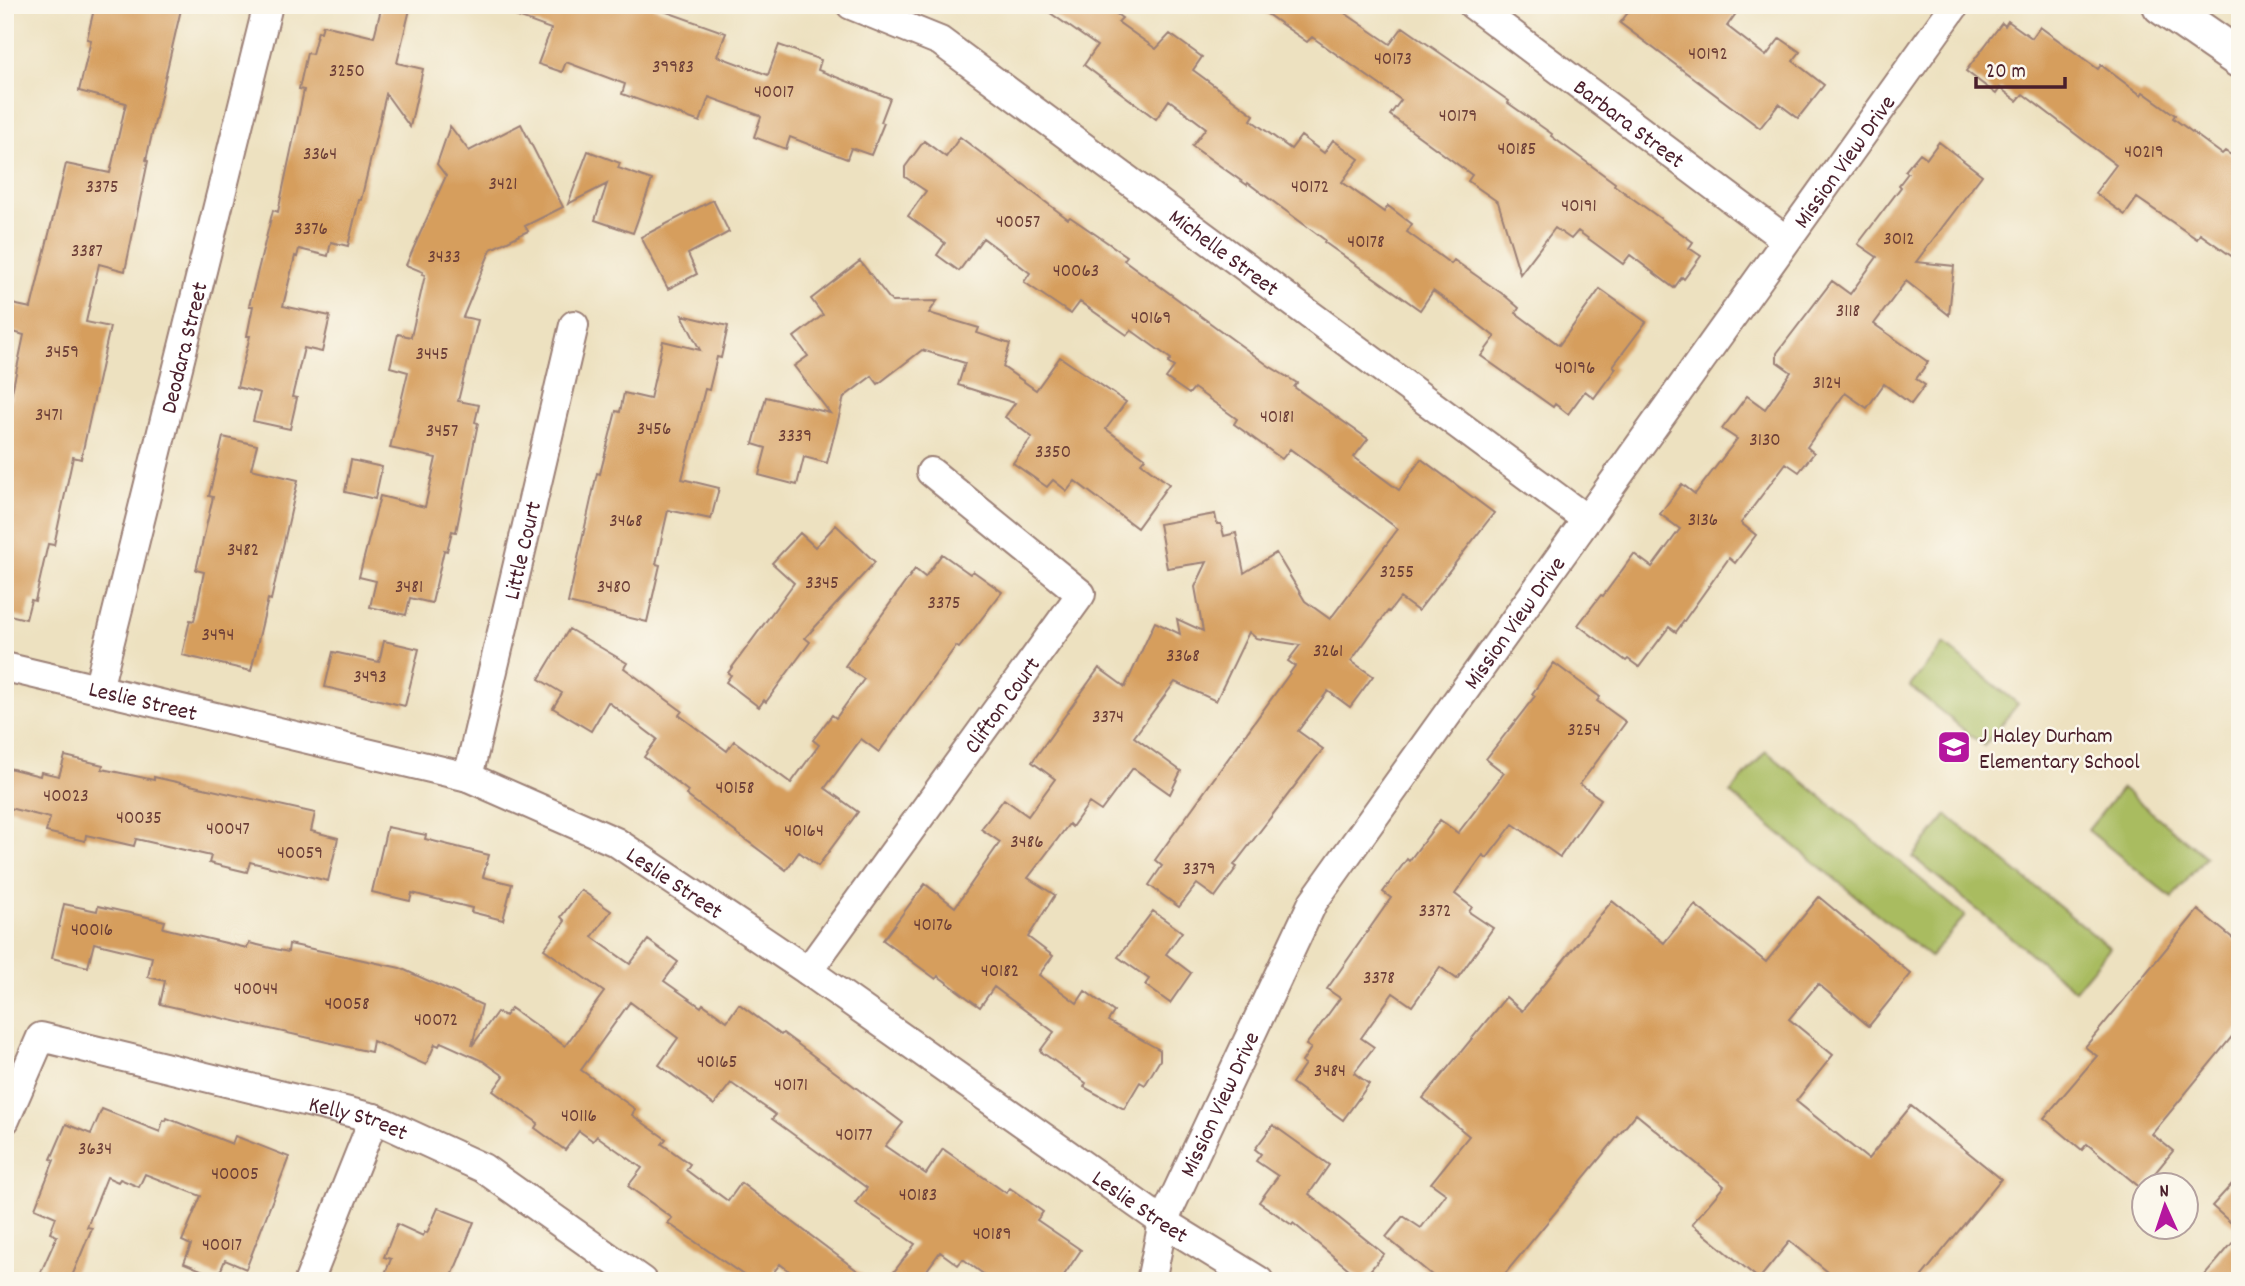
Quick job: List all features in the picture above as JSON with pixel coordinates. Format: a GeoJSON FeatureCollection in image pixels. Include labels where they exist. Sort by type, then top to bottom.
{"type":"FeatureCollection","features":[{"type":"Feature","properties":{"kind":"main road"},"geometry":{"type":"LineString","coordinates":[[2162,5],[2240,59]]}},
{"type":"Feature","properties":{"kind":"street","name":"Deodara Street"},"geometry":{"type":"LineString","coordinates":[[98,689],[268,5]]}},
{"type":"Feature","properties":{"kind":"street","name":"Michelle Street"},"geometry":{"type":"LineString","coordinates":[[851,5],[940,41],[1586,519]]}},
{"type":"Feature","properties":{"kind":"street","name":"Barbara Street"},"geometry":{"type":"LineString","coordinates":[[1473,5],[1786,240]]}},
{"type":"Feature","properties":{"kind":"street","name":"Mission View Drive"},"geometry":{"type":"LineString","coordinates":[[1151,1281],[1163,1222],[1313,902],[1955,5]]}},
{"type":"Feature","properties":{"kind":"street","name":"Little Court"},"geometry":{"type":"LineString","coordinates":[[468,777],[574,325]]}},
{"type":"Feature","properties":{"kind":"street","name":"Clifton Court"},"geometry":{"type":"LineString","coordinates":[[807,971],[1081,594],[931,472]]}},
{"type":"Feature","properties":{"kind":"street","name":"Leslie Street"},"geometry":{"type":"LineString","coordinates":[[5,667],[468,777],[616,842],[807,971],[1163,1222],[1259,1281]]}},
{"type":"Feature","properties":{"kind":"street","name":"Kelly Street"},"geometry":{"type":"LineString","coordinates":[[5,1120],[41,1037],[374,1118],[483,1168],[642,1281]]}},
{"type":"Feature","properties":{"kind":"street"},"geometry":{"type":"LineString","coordinates":[[309,1281],[374,1118]]}},
{"type":"Feature","properties":{"kind":"green space"},"geometry":{"type":"Polygon","coordinates":[[[1944,644],[2018,704],[1984,746],[1910,686],[1944,644]]]}},
{"type":"Feature","properties":{"kind":"green space"},"geometry":{"type":"Polygon","coordinates":[[[1766,751],[1965,916],[1930,957],[1730,793],[1766,751]]]}},
{"type":"Feature","properties":{"kind":"green space"},"geometry":{"type":"Polygon","coordinates":[[[2122,788],[2206,857],[2172,898],[2088,830],[2122,788]]]}},
{"type":"Feature","properties":{"kind":"green space"},"geometry":{"type":"Polygon","coordinates":[[[1947,815],[2110,948],[2075,990],[1913,857],[1947,815]]]}},
{"type":"Feature","properties":{"kind":"building"},"geometry":{"type":"Polygon","coordinates":[[[95,5],[182,5],[146,160],[148,161],[125,271],[99,264],[86,322],[110,327],[81,459],[73,457],[54,545],[48,544],[35,601],[31,600],[26,619],[5,614],[5,470],[11,444],[5,442],[5,425],[24,335],[6,330],[12,304],[31,308],[66,164],[110,173],[126,103],[79,91],[91,40],[87,39],[95,5]]]}},
{"type":"Feature","properties":{"kind":"building"},"geometry":{"type":"Polygon","coordinates":[[[382,5],[411,5],[397,63],[423,69],[410,127],[386,94],[348,246],[331,242],[328,256],[299,249],[297,257],[295,256],[283,306],[330,316],[322,352],[304,348],[292,397],[297,398],[290,429],[253,421],[260,393],[237,387],[250,336],[247,336],[253,306],[249,306],[273,210],[278,212],[304,90],[299,89],[307,53],[312,54],[318,31],[321,32],[323,25],[374,37],[382,5]]]}},
{"type":"Feature","properties":{"kind":"building"},"geometry":{"type":"Polygon","coordinates":[[[493,5],[647,5],[726,33],[717,56],[768,75],[779,45],[821,60],[818,70],[890,98],[881,122],[884,123],[871,155],[851,148],[847,159],[790,137],[786,149],[754,137],[761,117],[759,115],[709,97],[700,122],[622,94],[625,84],[566,62],[562,72],[538,64],[551,29],[493,8],[493,5]]]}},
{"type":"Feature","properties":{"kind":"building"},"geometry":{"type":"Polygon","coordinates":[[[1039,5],[1104,5],[1122,18],[1118,22],[1156,49],[1170,34],[1202,57],[1193,70],[1254,115],[1251,120],[1291,149],[1301,136],[1324,153],[1333,140],[1359,159],[1342,182],[1384,212],[1388,206],[1412,224],[1407,232],[1451,264],[1454,260],[1504,295],[1519,308],[1516,313],[1559,345],[1600,289],[1646,322],[1613,366],[1616,368],[1594,398],[1585,391],[1568,414],[1555,404],[1553,407],[1481,356],[1495,337],[1472,319],[1433,291],[1420,310],[1324,242],[1325,240],[1248,183],[1247,185],[1192,146],[1206,128],[1169,100],[1156,119],[1084,65],[1097,46],[1039,5]]]}},
{"type":"Feature","properties":{"kind":"building"},"geometry":{"type":"Polygon","coordinates":[[[1254,5],[1333,5],[1390,44],[1403,27],[1509,101],[1508,103],[1615,183],[1614,185],[1693,242],[1689,248],[1701,256],[1674,288],[1630,255],[1623,264],[1578,231],[1571,239],[1555,228],[1520,274],[1498,202],[1468,181],[1472,175],[1390,115],[1401,100],[1312,37],[1307,42],[1254,5]]]}},
{"type":"Feature","properties":{"kind":"building"},"geometry":{"type":"Polygon","coordinates":[[[1634,5],[1742,5],[1727,26],[1766,56],[1780,38],[1800,52],[1793,61],[1824,85],[1798,118],[1779,104],[1760,128],[1620,23],[1634,5]]]}},
{"type":"Feature","properties":{"kind":"building"},"geometry":{"type":"Polygon","coordinates":[[[2008,21],[2032,38],[2040,27],[2098,69],[2101,65],[2141,95],[2143,92],[2222,154],[2225,151],[2240,161],[2240,262],[2200,234],[2197,239],[2137,198],[2125,215],[2095,193],[2116,165],[2023,94],[2017,101],[2000,88],[1996,94],[1966,71],[2002,23],[2005,26],[2008,21]]]}},
{"type":"Feature","properties":{"kind":"building"},"geometry":{"type":"Polygon","coordinates":[[[521,124],[563,207],[525,226],[528,231],[491,249],[463,317],[478,320],[458,401],[479,405],[475,422],[478,423],[456,532],[452,531],[447,551],[444,550],[432,603],[410,598],[406,615],[370,607],[376,581],[359,577],[380,496],[425,507],[436,458],[390,448],[408,372],[390,367],[398,334],[411,337],[425,275],[406,265],[446,176],[437,164],[450,126],[469,151],[521,124]]]}},
{"type":"Feature","properties":{"kind":"building"},"geometry":{"type":"Polygon","coordinates":[[[960,137],[1068,219],[1070,217],[1127,256],[1124,260],[1269,366],[1297,383],[1294,387],[1368,439],[1354,457],[1399,490],[1421,459],[1494,513],[1418,611],[1400,598],[1388,611],[1351,661],[1373,676],[1350,707],[1328,691],[1298,731],[1323,749],[1234,865],[1237,867],[1215,897],[1197,884],[1179,907],[1149,885],[1162,866],[1155,860],[1295,666],[1288,661],[1300,645],[1256,638],[1249,632],[1216,701],[1175,682],[1134,737],[1181,771],[1170,794],[1133,768],[1101,811],[1089,803],[1072,827],[1069,824],[1028,878],[1055,895],[1028,937],[1053,956],[1039,975],[1077,1003],[1085,991],[1114,1012],[1108,1021],[1160,1050],[1160,1060],[1145,1085],[1140,1082],[1124,1109],[1084,1087],[1086,1083],[1040,1051],[1054,1032],[994,987],[980,1007],[883,940],[925,884],[955,907],[1000,842],[981,829],[1004,799],[1028,816],[1055,779],[1032,762],[1099,668],[1125,687],[1155,622],[1180,634],[1177,619],[1203,631],[1195,587],[1207,562],[1167,568],[1159,524],[1215,514],[1224,536],[1236,533],[1244,573],[1276,553],[1305,601],[1330,619],[1398,529],[1290,449],[1282,459],[1234,424],[1237,419],[1194,388],[1189,394],[1166,378],[1174,367],[1168,363],[1171,359],[1131,330],[1127,335],[1080,302],[1071,314],[1024,282],[1030,273],[983,238],[959,271],[937,255],[945,243],[908,216],[926,191],[905,177],[905,167],[924,141],[946,157],[960,137]]]}},
{"type":"Feature","properties":{"kind":"building"},"geometry":{"type":"Polygon","coordinates":[[[1939,142],[1982,175],[1916,262],[1954,266],[1949,315],[1906,281],[1874,324],[1928,362],[1916,379],[1925,385],[1911,404],[1884,384],[1867,408],[1845,393],[1807,447],[1814,453],[1799,472],[1786,463],[1741,523],[1756,535],[1735,563],[1729,558],[1676,632],[1669,627],[1639,667],[1628,659],[1626,661],[1578,625],[1634,554],[1652,567],[1680,529],[1660,514],[1682,484],[1695,494],[1737,439],[1722,429],[1747,396],[1765,409],[1791,372],[1777,362],[1777,353],[1832,281],[1850,294],[1877,257],[1858,244],[1901,187],[1899,185],[1908,173],[1905,171],[1920,153],[1927,158],[1939,142]]]}},
{"type":"Feature","properties":{"kind":"building"},"geometry":{"type":"Polygon","coordinates":[[[588,151],[620,163],[618,168],[652,180],[633,233],[595,220],[607,184],[568,204],[588,151]]]}},
{"type":"Feature","properties":{"kind":"building"},"geometry":{"type":"Polygon","coordinates":[[[713,200],[729,232],[688,254],[697,274],[668,289],[641,237],[713,200]]]}},
{"type":"Feature","properties":{"kind":"building"},"geometry":{"type":"Polygon","coordinates":[[[860,261],[892,302],[937,301],[929,313],[979,328],[977,333],[1010,344],[1003,367],[1036,390],[1060,357],[1126,402],[1106,429],[1145,458],[1141,463],[1169,484],[1137,528],[1075,481],[1067,491],[1053,480],[1047,487],[1013,463],[1032,437],[1005,417],[1015,403],[958,385],[965,363],[922,350],[878,384],[872,376],[844,397],[827,463],[804,457],[797,485],[759,475],[766,448],[753,444],[766,397],[830,413],[794,366],[808,356],[794,337],[823,315],[811,299],[860,261]]]}},
{"type":"Feature","properties":{"kind":"building"},"geometry":{"type":"Polygon","coordinates":[[[682,315],[728,326],[721,358],[717,357],[709,390],[705,389],[682,479],[719,488],[711,519],[668,510],[656,564],[660,565],[647,622],[568,603],[597,473],[600,474],[616,411],[620,412],[624,393],[650,399],[663,341],[700,350],[682,315]]]}},
{"type":"Feature","properties":{"kind":"building"},"geometry":{"type":"Polygon","coordinates":[[[223,437],[257,445],[251,469],[298,480],[271,600],[268,599],[251,671],[182,655],[190,620],[194,621],[204,572],[196,570],[213,497],[209,496],[223,437]]]}},
{"type":"Feature","properties":{"kind":"building"},"geometry":{"type":"Polygon","coordinates":[[[351,460],[382,467],[375,499],[345,492],[351,460]]]}},
{"type":"Feature","properties":{"kind":"building"},"geometry":{"type":"Polygon","coordinates":[[[836,525],[875,562],[805,638],[810,642],[766,702],[764,700],[759,707],[726,682],[731,675],[728,673],[794,583],[772,563],[800,533],[815,547],[836,525]]]}},
{"type":"Feature","properties":{"kind":"building"},"geometry":{"type":"Polygon","coordinates":[[[942,554],[970,574],[973,571],[1002,592],[959,648],[956,646],[879,752],[861,739],[825,788],[858,812],[818,866],[799,852],[786,870],[686,795],[688,791],[644,757],[657,739],[608,702],[591,731],[553,708],[562,693],[539,679],[569,629],[627,663],[624,668],[682,711],[679,715],[727,751],[734,741],[791,783],[819,745],[813,740],[832,715],[836,718],[864,679],[845,666],[915,569],[925,577],[942,554]]]}},
{"type":"Feature","properties":{"kind":"building"},"geometry":{"type":"Polygon","coordinates":[[[384,641],[419,649],[405,706],[325,687],[333,652],[379,662],[384,641]]]}},
{"type":"Feature","properties":{"kind":"building"},"geometry":{"type":"Polygon","coordinates":[[[1554,663],[1600,697],[1597,701],[1626,722],[1580,784],[1601,799],[1560,857],[1513,824],[1487,858],[1483,855],[1455,894],[1472,907],[1469,912],[1493,928],[1457,979],[1440,967],[1412,1006],[1393,993],[1361,1038],[1374,1047],[1354,1073],[1369,1084],[1343,1120],[1292,1083],[1305,1064],[1302,1062],[1311,1048],[1306,1045],[1340,998],[1327,989],[1391,898],[1383,892],[1407,859],[1409,861],[1440,820],[1458,833],[1504,773],[1486,759],[1535,696],[1532,694],[1554,663]]]}},
{"type":"Feature","properties":{"kind":"building"},"geometry":{"type":"Polygon","coordinates":[[[65,756],[103,765],[102,769],[154,780],[154,777],[315,813],[311,831],[338,838],[328,881],[250,862],[247,872],[209,863],[211,856],[136,839],[134,846],[86,835],[85,841],[46,832],[50,818],[5,807],[5,767],[40,776],[41,772],[59,776],[65,756]]]}},
{"type":"Feature","properties":{"kind":"building"},"geometry":{"type":"Polygon","coordinates":[[[387,827],[426,835],[425,839],[489,855],[483,877],[512,884],[503,920],[471,912],[472,908],[412,893],[410,901],[372,892],[387,827]]]}},
{"type":"Feature","properties":{"kind":"building"},"geometry":{"type":"Polygon","coordinates":[[[581,890],[611,911],[592,937],[630,964],[648,940],[678,962],[664,981],[701,1007],[703,1004],[727,1021],[739,1004],[781,1035],[783,1033],[903,1123],[885,1146],[926,1174],[943,1149],[1006,1193],[1010,1188],[1043,1212],[1037,1220],[1081,1250],[1060,1281],[993,1281],[963,1259],[958,1265],[940,1252],[919,1281],[887,1281],[915,1244],[855,1203],[867,1188],[772,1119],[776,1115],[731,1083],[714,1105],[659,1065],[678,1038],[630,1002],[581,1070],[635,1109],[632,1115],[666,1139],[662,1144],[690,1164],[686,1170],[728,1201],[741,1183],[871,1281],[802,1281],[780,1264],[767,1281],[752,1281],[668,1223],[672,1218],[628,1186],[642,1168],[597,1136],[593,1141],[579,1131],[565,1150],[535,1128],[538,1123],[493,1091],[504,1076],[483,1061],[441,1042],[439,1046],[435,1044],[426,1065],[373,1041],[371,1052],[160,1004],[165,981],[148,977],[152,957],[94,943],[88,967],[52,958],[64,904],[97,911],[98,906],[165,921],[163,928],[247,948],[249,943],[288,952],[289,944],[400,968],[482,1005],[472,1046],[497,1012],[505,1016],[511,1008],[565,1046],[604,992],[544,949],[565,921],[561,917],[581,890]]]}},
{"type":"Feature","properties":{"kind":"building"},"geometry":{"type":"Polygon","coordinates":[[[1819,897],[1911,974],[1869,1026],[1818,984],[1789,1019],[1833,1055],[1796,1101],[1868,1159],[1911,1106],[2001,1179],[1918,1281],[1839,1281],[1790,1241],[1759,1279],[1692,1224],[1724,1186],[1636,1114],[1499,1281],[1439,1281],[1386,1237],[1403,1216],[1421,1228],[1446,1194],[1431,1183],[1469,1136],[1423,1098],[1506,997],[1522,1011],[1612,901],[1664,943],[1695,905],[1766,962],[1819,897]]]}},
{"type":"Feature","properties":{"kind":"building"},"geometry":{"type":"Polygon","coordinates":[[[2198,910],[2240,944],[2240,1027],[2152,1134],[2173,1151],[2158,1170],[2130,1170],[2130,1179],[2087,1144],[2082,1150],[2044,1118],[2097,1056],[2085,1047],[2198,910]]]}},
{"type":"Feature","properties":{"kind":"building"},"geometry":{"type":"Polygon","coordinates":[[[1153,911],[1182,932],[1166,954],[1191,973],[1170,1003],[1145,985],[1149,979],[1118,957],[1153,911]]]}},
{"type":"Feature","properties":{"kind":"building"},"geometry":{"type":"Polygon","coordinates":[[[102,1109],[160,1132],[163,1120],[166,1121],[167,1118],[232,1144],[235,1136],[289,1157],[246,1269],[225,1260],[218,1277],[184,1263],[191,1245],[182,1241],[201,1196],[145,1174],[139,1187],[107,1177],[87,1227],[92,1228],[70,1281],[37,1281],[57,1236],[50,1233],[56,1217],[35,1208],[54,1160],[51,1159],[66,1124],[91,1134],[102,1109]]]}},
{"type":"Feature","properties":{"kind":"building"},"geometry":{"type":"Polygon","coordinates":[[[1273,1125],[1329,1165],[1309,1194],[1384,1254],[1362,1280],[1293,1223],[1292,1225],[1259,1202],[1278,1176],[1256,1161],[1261,1154],[1255,1149],[1273,1125]]]}},
{"type":"Feature","properties":{"kind":"building"},"geometry":{"type":"Polygon","coordinates":[[[2240,1175],[2240,1231],[2212,1206],[2240,1175]]]}},
{"type":"Feature","properties":{"kind":"building"},"geometry":{"type":"Polygon","coordinates":[[[438,1208],[474,1222],[450,1281],[382,1281],[391,1259],[384,1257],[397,1224],[423,1236],[427,1233],[438,1208]]]}},
{"type":"Feature","properties":{"kind":"building"},"geometry":{"type":"Polygon","coordinates":[[[2240,1234],[2240,1281],[2200,1281],[2240,1234]]]}},
{"type":"Feature","properties":{"kind":"place","name":"J Haley Durham Elementary School"},"geometry":{"type":"Point","coordinates":[1954,747]}}]}
